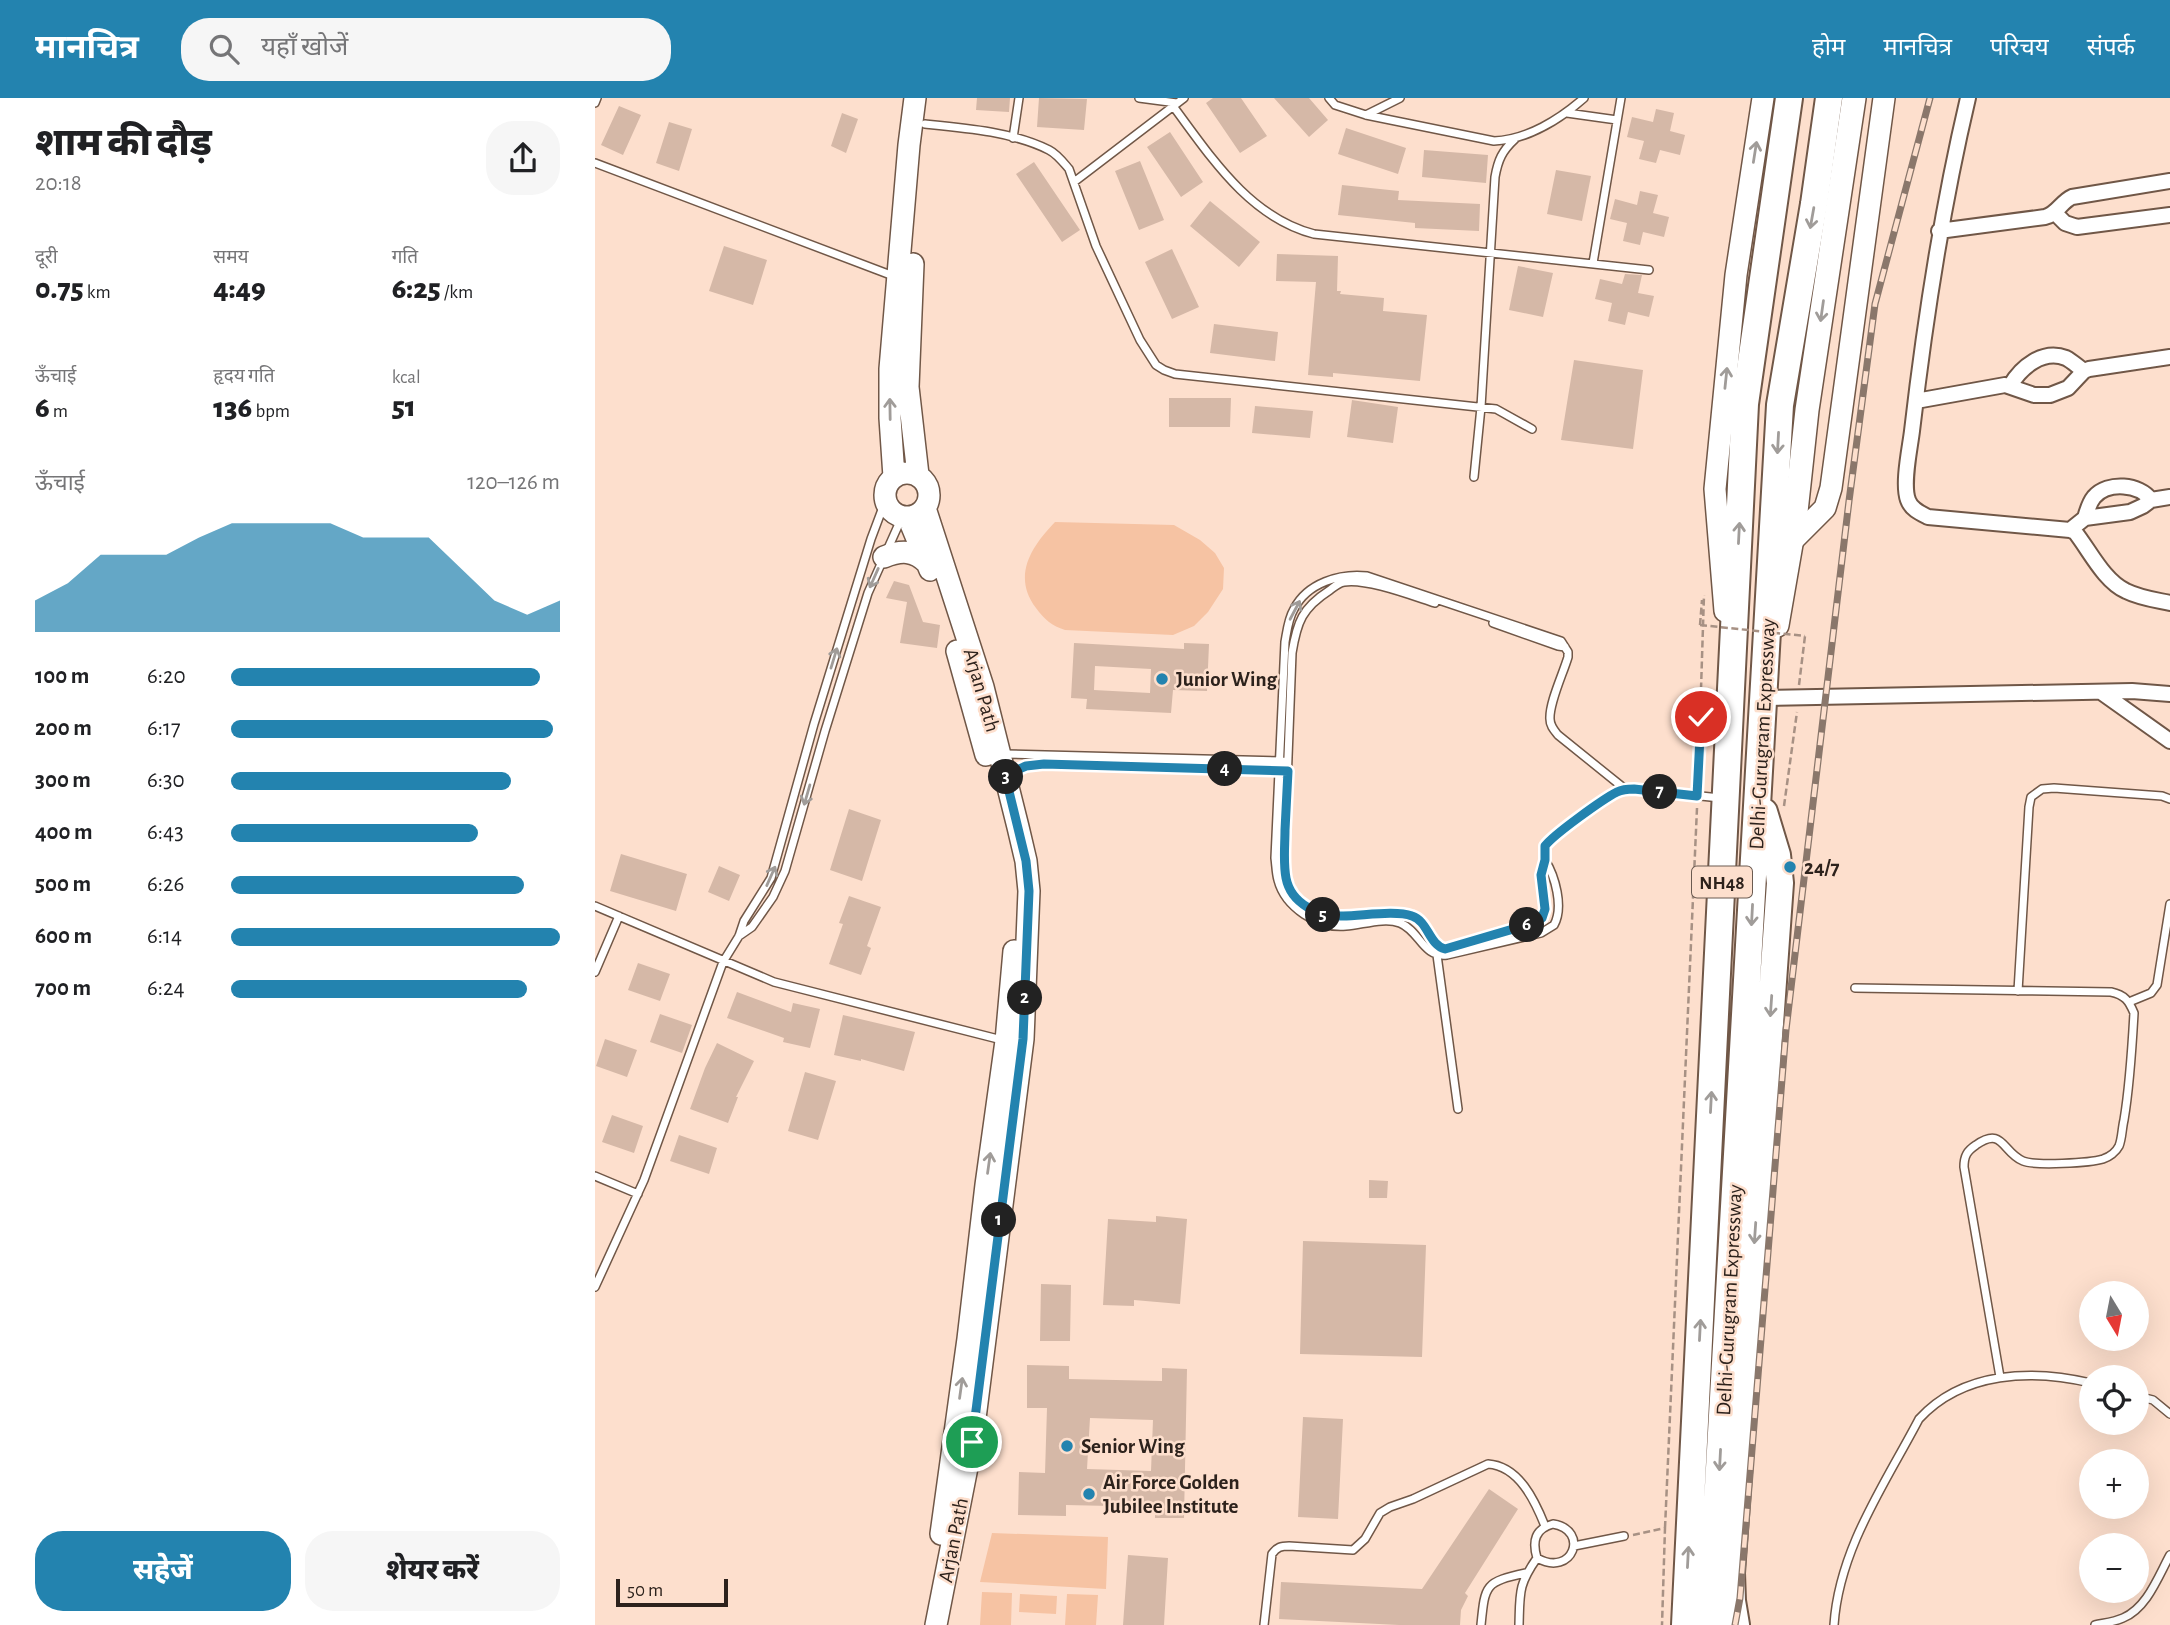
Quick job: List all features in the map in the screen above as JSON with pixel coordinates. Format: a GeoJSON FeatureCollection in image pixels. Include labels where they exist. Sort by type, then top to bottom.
{"type":"FeatureCollection","features":[{"type":"Feature","properties":{"kind":"highway","name":"Delhi-Gurugram Expressway"},"geometry":{"type":"LineString","coordinates":[[1685,1625],[1745,404],[1789,98]]}},
{"type":"Feature","properties":{"kind":"highway","name":"Delhi-Gurugram Expressway"},"geometry":{"type":"LineString","coordinates":[[1710,1625],[1780,405],[1829,98]]}},
{"type":"Feature","properties":{"kind":"highway"},"geometry":{"type":"LineString","coordinates":[[1737,1625],[1732,1601],[1731,1573],[1780,883],[1777,855],[1759,794]]}},
{"type":"Feature","properties":{"kind":"main road"},"geometry":{"type":"LineString","coordinates":[[915,98],[909,145],[904,280],[908,395],[918,475]]}},
{"type":"Feature","properties":{"kind":"main road"},"geometry":{"type":"LineString","coordinates":[[894,477],[890,369],[928,98]]}},
{"type":"Feature","properties":{"kind":"main road"},"geometry":{"type":"LineString","coordinates":[[1732,690],[1715,489],[1736,275],[1763,98]]}},
{"type":"Feature","properties":{"kind":"main road"},"geometry":{"type":"LineString","coordinates":[[1764,698],[1792,541],[1807,411],[1854,98]]}},
{"type":"Feature","properties":{"kind":"main road"},"geometry":{"type":"LineString","coordinates":[[1792,541],[1825,508],[1831,488],[1884,98]]}},
{"type":"Feature","properties":{"kind":"main road"},"geometry":{"type":"LineString","coordinates":[[906,473],[918,475],[927,484],[929,496],[912,513],[891,510],[885,499],[887,487],[894,477],[906,473]]}},
{"type":"Feature","properties":{"kind":"main road","name":"Arjan Path"},"geometry":{"type":"LineString","coordinates":[[912,513],[968,690],[1003,821],[1017,901],[1006,1041],[939,1553],[923,1625]]}},
{"type":"Feature","properties":{"kind":"main road","name":"Arjan Path"},"geometry":{"type":"LineString","coordinates":[[912,513],[983,687],[1026,861],[1029,891],[1023,1039],[972,1442],[936,1625]]}},
{"type":"Feature","properties":{"kind":"main road"},"geometry":{"type":"LineString","coordinates":[[884,557],[909,552],[920,556],[927,563]]}},
{"type":"Feature","properties":{"kind":"street"},"geometry":{"type":"LineString","coordinates":[[1968,98],[1939,231],[1906,483],[1908,500],[1917,511],[1928,517],[2070,530],[2075,532],[2118,587],[2170,603]]}},
{"type":"Feature","properties":{"kind":"street"},"geometry":{"type":"LineString","coordinates":[[1939,231],[2045,217],[2055,213],[2063,202],[2072,197],[2170,181]]}},
{"type":"Feature","properties":{"kind":"street"},"geometry":{"type":"LineString","coordinates":[[2055,213],[2065,223],[2077,227],[2170,215]]}},
{"type":"Feature","properties":{"kind":"street"},"geometry":{"type":"LineString","coordinates":[[1916,401],[1998,386],[2010,386],[2034,395],[2050,395],[2068,388],[2084,371],[2170,357]]}},
{"type":"Feature","properties":{"kind":"street"},"geometry":{"type":"LineString","coordinates":[[2010,386],[2017,374],[2028,364],[2046,358],[2065,358],[2084,371]]}},
{"type":"Feature","properties":{"kind":"street"},"geometry":{"type":"LineString","coordinates":[[2070,530],[2085,518],[2094,498],[2107,489],[2138,488],[2151,500]]}},
{"type":"Feature","properties":{"kind":"street"},"geometry":{"type":"LineString","coordinates":[[2085,518],[2135,511],[2151,500],[2170,497]]}},
{"type":"Feature","properties":{"kind":"street"},"geometry":{"type":"LineString","coordinates":[[1764,698],[2132,691],[2170,694]]}},
{"type":"Feature","properties":{"kind":"street"},"geometry":{"type":"LineString","coordinates":[[2101,692],[2170,741]]}},
{"type":"Feature","properties":{"kind":"lane"},"geometry":{"type":"LineString","coordinates":[[1013,138],[1019,98]]}},
{"type":"Feature","properties":{"kind":"lane"},"geometry":{"type":"LineString","coordinates":[[1139,98],[1178,102],[1234,184],[1265,212],[1294,229],[1314,234],[1649,270]]}},
{"type":"Feature","properties":{"kind":"lane"},"geometry":{"type":"LineString","coordinates":[[1329,98],[1335,104],[1366,115],[1485,140],[1503,141],[1514,139],[1567,113],[1583,99]]}},
{"type":"Feature","properties":{"kind":"lane"},"geometry":{"type":"LineString","coordinates":[[1366,115],[1400,98]]}},
{"type":"Feature","properties":{"kind":"lane"},"geometry":{"type":"LineString","coordinates":[[1573,98],[1583,99]]}},
{"type":"Feature","properties":{"kind":"lane"},"geometry":{"type":"LineString","coordinates":[[1593,263],[1621,98]]}},
{"type":"Feature","properties":{"kind":"lane"},"geometry":{"type":"LineString","coordinates":[[1074,181],[1178,102]]}},
{"type":"Feature","properties":{"kind":"lane"},"geometry":{"type":"LineString","coordinates":[[1567,113],[1617,120]]}},
{"type":"Feature","properties":{"kind":"lane"},"geometry":{"type":"LineString","coordinates":[[925,124],[1013,138],[1050,151],[1062,159],[1074,181],[1105,267],[1140,340],[1151,358],[1164,370],[1175,374],[1481,407],[1505,412],[1532,429]]}},
{"type":"Feature","properties":{"kind":"lane"},"geometry":{"type":"LineString","coordinates":[[1474,477],[1495,177],[1498,159],[1514,139]]}},
{"type":"Feature","properties":{"kind":"lane"},"geometry":{"type":"LineString","coordinates":[[595,163],[904,280]]}},
{"type":"Feature","properties":{"kind":"lane"},"geometry":{"type":"LineString","coordinates":[[595,1287],[638,1194],[723,962],[774,870],[814,724],[885,499]]}},
{"type":"Feature","properties":{"kind":"lane"},"geometry":{"type":"LineString","coordinates":[[739,936],[752,927],[773,897],[785,871],[825,730],[874,577],[912,513]]}},
{"type":"Feature","properties":{"kind":"lane"},"geometry":{"type":"LineString","coordinates":[[1625,789],[1558,735],[1552,727],[1551,710],[1568,657],[1565,647],[1399,592],[1359,582],[1337,585],[1314,600],[1300,619],[1292,653],[1284,761],[1284,861],[1291,889],[1303,904],[1324,915],[1410,915],[1419,919],[1437,946],[1449,948],[1537,922],[1542,918],[1545,909],[1541,875],[1547,842],[1613,795],[1625,789],[1727,799]]}},
{"type":"Feature","properties":{"kind":"lane"},"geometry":{"type":"LineString","coordinates":[[1000,754],[1284,761]]}},
{"type":"Feature","properties":{"kind":"lane"},"geometry":{"type":"LineString","coordinates":[[1005,775],[1019,768],[1035,765],[1284,770]]}},
{"type":"Feature","properties":{"kind":"lane"},"geometry":{"type":"LineString","coordinates":[[1284,770],[1275,858],[1278,880],[1286,897],[1304,914],[1332,926],[1398,922],[1409,929],[1428,951],[1437,955],[1541,933],[1554,925],[1558,913],[1552,872],[1545,860]]}},
{"type":"Feature","properties":{"kind":"lane"},"geometry":{"type":"LineString","coordinates":[[2018,991],[2031,797],[2042,789],[2054,788],[2162,796],[2170,799]]}},
{"type":"Feature","properties":{"kind":"lane"},"geometry":{"type":"LineString","coordinates":[[2129,1002],[2151,993],[2157,985],[2170,904]]}},
{"type":"Feature","properties":{"kind":"lane"},"geometry":{"type":"LineString","coordinates":[[595,906],[723,962],[794,988],[1006,1041]]}},
{"type":"Feature","properties":{"kind":"lane"},"geometry":{"type":"LineString","coordinates":[[595,972],[619,916]]}},
{"type":"Feature","properties":{"kind":"lane"},"geometry":{"type":"LineString","coordinates":[[1437,955],[1458,1110]]}},
{"type":"Feature","properties":{"kind":"lane"},"geometry":{"type":"LineString","coordinates":[[1855,988],[2111,992],[2122,995],[2134,1013],[2129,1089],[2119,1146],[2111,1156],[2100,1160],[2035,1164],[2022,1161],[1998,1139],[1992,1137],[1968,1150],[1964,1158],[2000,1377]]}},
{"type":"Feature","properties":{"kind":"lane"},"geometry":{"type":"LineString","coordinates":[[595,1177],[638,1194]]}},
{"type":"Feature","properties":{"kind":"lane"},"geometry":{"type":"LineString","coordinates":[[1834,1625],[1842,1574],[1851,1547],[1919,1419],[1932,1404],[1957,1391],[2000,1377],[2033,1374],[2079,1380]]}},
{"type":"Feature","properties":{"kind":"lane"},"geometry":{"type":"LineString","coordinates":[[2149,1399],[2170,1414]]}},
{"type":"Feature","properties":{"kind":"lane"},"geometry":{"type":"LineString","coordinates":[[1264,1625],[1272,1554],[1275,1549],[1289,1546],[1353,1550],[1365,1539],[1380,1513],[1488,1464],[1497,1464],[1508,1469],[1524,1486],[1545,1526]]}},
{"type":"Feature","properties":{"kind":"lane"},"geometry":{"type":"LineString","coordinates":[[1562,1525],[1569,1530],[1574,1546],[1571,1555],[1563,1562],[1546,1563],[1537,1558],[1534,1539],[1545,1526],[1562,1525]]}},
{"type":"Feature","properties":{"kind":"lane"},"geometry":{"type":"LineString","coordinates":[[1574,1546],[1624,1536]]}},
{"type":"Feature","properties":{"kind":"lane"},"geometry":{"type":"LineString","coordinates":[[2095,1625],[2121,1619],[2143,1604],[2170,1555]]}},
{"type":"Feature","properties":{"kind":"lane"},"geometry":{"type":"LineString","coordinates":[[1519,1625],[1521,1590],[1526,1573],[1537,1558]]}},
{"type":"Feature","properties":{"kind":"lane"},"geometry":{"type":"LineString","coordinates":[[1481,1625],[1487,1589],[1502,1578],[1526,1573]]}},
{"type":"Feature","properties":{"kind":"path"},"geometry":{"type":"LineString","coordinates":[[1661,1625],[1697,796],[1704,590],[1700,625],[1805,636],[1800,671]]}},
{"type":"Feature","properties":{"kind":"path"},"geometry":{"type":"LineString","coordinates":[[1624,1536],[1665,1528]]}},
{"type":"Feature","properties":{"kind":"shaded area"},"geometry":{"type":"Polygon","coordinates":[[[1055,522],[1174,525],[1200,540],[1215,553],[1224,568],[1223,589],[1208,612],[1194,626],[1173,635],[1065,630],[1049,622],[1039,612],[1025,585],[1027,562],[1039,541],[1055,522]]]}},
{"type":"Feature","properties":{"kind":"shaded area"},"geometry":{"type":"Polygon","coordinates":[[[992,1533],[1108,1537],[1106,1589],[980,1582],[992,1533]]]}},
{"type":"Feature","properties":{"kind":"shaded area"},"geometry":{"type":"Polygon","coordinates":[[[982,1592],[1012,1593],[1011,1625],[980,1625],[982,1592]]]}},
{"type":"Feature","properties":{"kind":"shaded area"},"geometry":{"type":"Polygon","coordinates":[[[1020,1594],[1057,1596],[1056,1614],[1019,1612],[1020,1594]]]}},
{"type":"Feature","properties":{"kind":"shaded area"},"geometry":{"type":"Polygon","coordinates":[[[1067,1594],[1098,1595],[1096,1625],[1065,1625],[1067,1594]]]}},
{"type":"Feature","properties":{"kind":"building"},"geometry":{"type":"Polygon","coordinates":[[[977,98],[1010,98],[1009,112],[976,110],[977,98]]]}},
{"type":"Feature","properties":{"kind":"building"},"geometry":{"type":"Polygon","coordinates":[[[1039,98],[1087,99],[1084,130],[1037,127],[1039,98]]]}},
{"type":"Feature","properties":{"kind":"building"},"geometry":{"type":"Polygon","coordinates":[[[1213,98],[1241,98],[1267,136],[1240,153],[1206,103],[1213,98]]]}},
{"type":"Feature","properties":{"kind":"building"},"geometry":{"type":"Polygon","coordinates":[[[1274,98],[1309,98],[1328,120],[1309,137],[1274,98]]]}},
{"type":"Feature","properties":{"kind":"building"},"geometry":{"type":"Polygon","coordinates":[[[619,106],[641,115],[623,155],[601,145],[619,106]]]}},
{"type":"Feature","properties":{"kind":"building"},"geometry":{"type":"Polygon","coordinates":[[[1656,109],[1674,113],[1670,131],[1685,135],[1680,155],[1660,150],[1656,163],[1639,159],[1644,141],[1627,137],[1632,117],[1653,122],[1656,109]]]}},
{"type":"Feature","properties":{"kind":"building"},"geometry":{"type":"Polygon","coordinates":[[[842,113],[858,119],[846,153],[831,146],[842,113]]]}},
{"type":"Feature","properties":{"kind":"building"},"geometry":{"type":"Polygon","coordinates":[[[669,122],[692,129],[679,171],[656,163],[669,122]]]}},
{"type":"Feature","properties":{"kind":"building"},"geometry":{"type":"Polygon","coordinates":[[[1346,128],[1406,148],[1398,174],[1338,154],[1346,128]]]}},
{"type":"Feature","properties":{"kind":"building"},"geometry":{"type":"Polygon","coordinates":[[[1170,132],[1203,182],[1181,197],[1147,147],[1170,132]]]}},
{"type":"Feature","properties":{"kind":"building"},"geometry":{"type":"Polygon","coordinates":[[[1424,150],[1488,155],[1486,183],[1422,177],[1424,150]]]}},
{"type":"Feature","properties":{"kind":"building"},"geometry":{"type":"Polygon","coordinates":[[[1140,161],[1164,220],[1139,230],[1115,171],[1140,161]]]}},
{"type":"Feature","properties":{"kind":"building"},"geometry":{"type":"Polygon","coordinates":[[[1034,162],[1080,230],[1062,242],[1016,174],[1034,162]]]}},
{"type":"Feature","properties":{"kind":"building"},"geometry":{"type":"Polygon","coordinates":[[[1556,170],[1591,176],[1582,221],[1547,214],[1556,170]]]}},
{"type":"Feature","properties":{"kind":"building"},"geometry":{"type":"Polygon","coordinates":[[[1342,185],[1399,191],[1398,200],[1480,204],[1479,231],[1415,228],[1415,223],[1338,215],[1342,185]]]}},
{"type":"Feature","properties":{"kind":"building"},"geometry":{"type":"Polygon","coordinates":[[[1640,191],[1658,195],[1653,213],[1669,217],[1664,237],[1643,232],[1640,245],[1623,241],[1627,223],[1610,219],[1615,199],[1637,205],[1640,191]]]}},
{"type":"Feature","properties":{"kind":"building"},"geometry":{"type":"Polygon","coordinates":[[[1210,201],[1260,242],[1239,267],[1190,226],[1210,201]]]}},
{"type":"Feature","properties":{"kind":"building"},"geometry":{"type":"Polygon","coordinates":[[[724,246],[767,260],[753,305],[709,291],[724,246]]]}},
{"type":"Feature","properties":{"kind":"building"},"geometry":{"type":"Polygon","coordinates":[[[1172,249],[1199,307],[1172,319],[1145,262],[1172,249]]]}},
{"type":"Feature","properties":{"kind":"building"},"geometry":{"type":"Polygon","coordinates":[[[1277,254],[1338,256],[1337,291],[1341,291],[1340,294],[1384,298],[1383,311],[1427,315],[1420,381],[1333,373],[1333,377],[1308,375],[1316,282],[1276,281],[1277,254]]]}},
{"type":"Feature","properties":{"kind":"building"},"geometry":{"type":"Polygon","coordinates":[[[1518,266],[1553,273],[1543,317],[1509,310],[1518,266]]]}},
{"type":"Feature","properties":{"kind":"building"},"geometry":{"type":"Polygon","coordinates":[[[1625,274],[1642,275],[1638,293],[1654,296],[1649,317],[1628,312],[1625,325],[1608,321],[1612,303],[1595,299],[1600,279],[1622,284],[1625,274]]]}},
{"type":"Feature","properties":{"kind":"building"},"geometry":{"type":"Polygon","coordinates":[[[1214,324],[1278,332],[1275,361],[1210,353],[1214,324]]]}},
{"type":"Feature","properties":{"kind":"building"},"geometry":{"type":"Polygon","coordinates":[[[1574,360],[1643,370],[1633,449],[1561,440],[1574,360]]]}},
{"type":"Feature","properties":{"kind":"building"},"geometry":{"type":"Polygon","coordinates":[[[1169,398],[1231,398],[1230,427],[1169,427],[1169,398]]]}},
{"type":"Feature","properties":{"kind":"building"},"geometry":{"type":"Polygon","coordinates":[[[1352,400],[1398,407],[1393,443],[1347,437],[1352,400]]]}},
{"type":"Feature","properties":{"kind":"building"},"geometry":{"type":"Polygon","coordinates":[[[1255,406],[1313,411],[1310,438],[1252,433],[1255,406]]]}},
{"type":"Feature","properties":{"kind":"building"},"geometry":{"type":"Polygon","coordinates":[[[894,581],[909,585],[923,622],[940,625],[937,648],[900,643],[907,602],[886,598],[894,581]]]}},
{"type":"Feature","properties":{"kind":"building","name":"Junior Wing"},"geometry":{"type":"Polygon","coordinates":[[[1074,643],[1184,649],[1184,643],[1209,644],[1207,691],[1173,690],[1171,713],[1086,709],[1087,699],[1071,698],[1074,643]],[[1095,666],[1094,690],[1150,693],[1151,669],[1095,666]]]}},
{"type":"Feature","properties":{"kind":"building"},"geometry":{"type":"Polygon","coordinates":[[[849,809],[881,820],[862,881],[830,870],[849,809]]]}},
{"type":"Feature","properties":{"kind":"building"},"geometry":{"type":"Polygon","coordinates":[[[621,854],[687,874],[676,911],[610,891],[621,854]]]}},
{"type":"Feature","properties":{"kind":"building"},"geometry":{"type":"Polygon","coordinates":[[[719,866],[740,875],[729,901],[708,892],[719,866]]]}},
{"type":"Feature","properties":{"kind":"building"},"geometry":{"type":"Polygon","coordinates":[[[849,896],[881,907],[867,946],[871,948],[861,975],[829,964],[843,924],[839,923],[849,896]]]}},
{"type":"Feature","properties":{"kind":"building"},"geometry":{"type":"Polygon","coordinates":[[[638,963],[670,974],[660,1001],[628,990],[638,963]]]}},
{"type":"Feature","properties":{"kind":"building"},"geometry":{"type":"Polygon","coordinates":[[[737,992],[791,1012],[793,1003],[820,1009],[810,1048],[783,1042],[784,1038],[727,1018],[737,992]]]}},
{"type":"Feature","properties":{"kind":"building"},"geometry":{"type":"Polygon","coordinates":[[[660,1014],[692,1025],[682,1053],[650,1042],[660,1014]]]}},
{"type":"Feature","properties":{"kind":"building"},"geometry":{"type":"Polygon","coordinates":[[[843,1015],[915,1032],[904,1071],[861,1059],[834,1055],[843,1015]]]}},
{"type":"Feature","properties":{"kind":"building"},"geometry":{"type":"Polygon","coordinates":[[[605,1039],[637,1050],[627,1077],[596,1066],[605,1039]]]}},
{"type":"Feature","properties":{"kind":"building"},"geometry":{"type":"Polygon","coordinates":[[[717,1043],[754,1061],[736,1097],[728,1123],[690,1109],[717,1043]]]}},
{"type":"Feature","properties":{"kind":"building"},"geometry":{"type":"Polygon","coordinates":[[[805,1072],[836,1081],[818,1140],[788,1131],[805,1072]]]}},
{"type":"Feature","properties":{"kind":"building"},"geometry":{"type":"Polygon","coordinates":[[[612,1115],[643,1126],[634,1153],[602,1142],[612,1115]]]}},
{"type":"Feature","properties":{"kind":"building"},"geometry":{"type":"Polygon","coordinates":[[[679,1135],[717,1148],[709,1174],[670,1161],[679,1135]]]}},
{"type":"Feature","properties":{"kind":"building"},"geometry":{"type":"Polygon","coordinates":[[[1369,1180],[1388,1181],[1387,1198],[1369,1198],[1369,1180]]]}},
{"type":"Feature","properties":{"kind":"building"},"geometry":{"type":"Polygon","coordinates":[[[1156,1216],[1187,1219],[1180,1304],[1134,1300],[1134,1306],[1103,1305],[1108,1219],[1156,1222],[1156,1216]]]}},
{"type":"Feature","properties":{"kind":"building"},"geometry":{"type":"Polygon","coordinates":[[[1303,1241],[1426,1245],[1422,1357],[1300,1354],[1303,1241]]]}},
{"type":"Feature","properties":{"kind":"building"},"geometry":{"type":"Polygon","coordinates":[[[1041,1284],[1071,1285],[1070,1341],[1040,1341],[1041,1284]]]}},
{"type":"Feature","properties":{"kind":"building","name":"Senior Wing"},"geometry":{"type":"Polygon","coordinates":[[[1027,1365],[1069,1366],[1069,1379],[1162,1381],[1162,1368],[1187,1369],[1184,1518],[1155,1518],[1155,1507],[1066,1505],[1066,1516],[1018,1515],[1019,1472],[1045,1473],[1047,1408],[1027,1408],[1027,1365]],[[1090,1418],[1087,1469],[1151,1471],[1153,1420],[1090,1418]]]}},
{"type":"Feature","properties":{"kind":"building"},"geometry":{"type":"Polygon","coordinates":[[[1303,1417],[1343,1419],[1338,1519],[1298,1517],[1303,1417]]]}},
{"type":"Feature","properties":{"kind":"building"},"geometry":{"type":"Polygon","coordinates":[[[1489,1489],[1518,1509],[1465,1593],[1468,1596],[1461,1610],[1460,1625],[1279,1619],[1281,1582],[1422,1589],[1489,1489]]]}},
{"type":"Feature","properties":{"kind":"building"},"geometry":{"type":"Polygon","coordinates":[[[1128,1555],[1168,1558],[1164,1625],[1123,1625],[1128,1555]]]}},
{"type":"Feature","properties":{"kind":"railway"},"geometry":{"type":"LineString","coordinates":[[1735,1625],[1740,1598],[1786,1030],[1849,501],[1875,304],[1930,98]]}},
{"type":"Feature","properties":{"kind":"place","name":"Junior Wing"},"geometry":{"type":"Point","coordinates":[1162,679]}},
{"type":"Feature","properties":{"kind":"place","name":"24/7"},"geometry":{"type":"Point","coordinates":[1790,867]}},
{"type":"Feature","properties":{"kind":"place","name":"Senior Wing"},"geometry":{"type":"Point","coordinates":[1067,1446]}},
{"type":"Feature","properties":{"kind":"place","name":"Air Force Golden Jubilee Institute"},"geometry":{"type":"Point","coordinates":[1089,1494]}},
{"type":"Feature","properties":{"kind":"route"},"geometry":{"type":"LineString","coordinates":[[972,1442],[1023,1039],[1029,891],[1026,861],[1005,775],[1026,766],[1044,764],[1288,771],[1284,861],[1288,884],[1296,897],[1310,909],[1324,915],[1415,916],[1437,946],[1445,949],[1537,922],[1542,918],[1545,909],[1541,867],[1545,860],[1547,842],[1613,795],[1625,789],[1634,789],[1697,796],[1701,717]]}}]}
